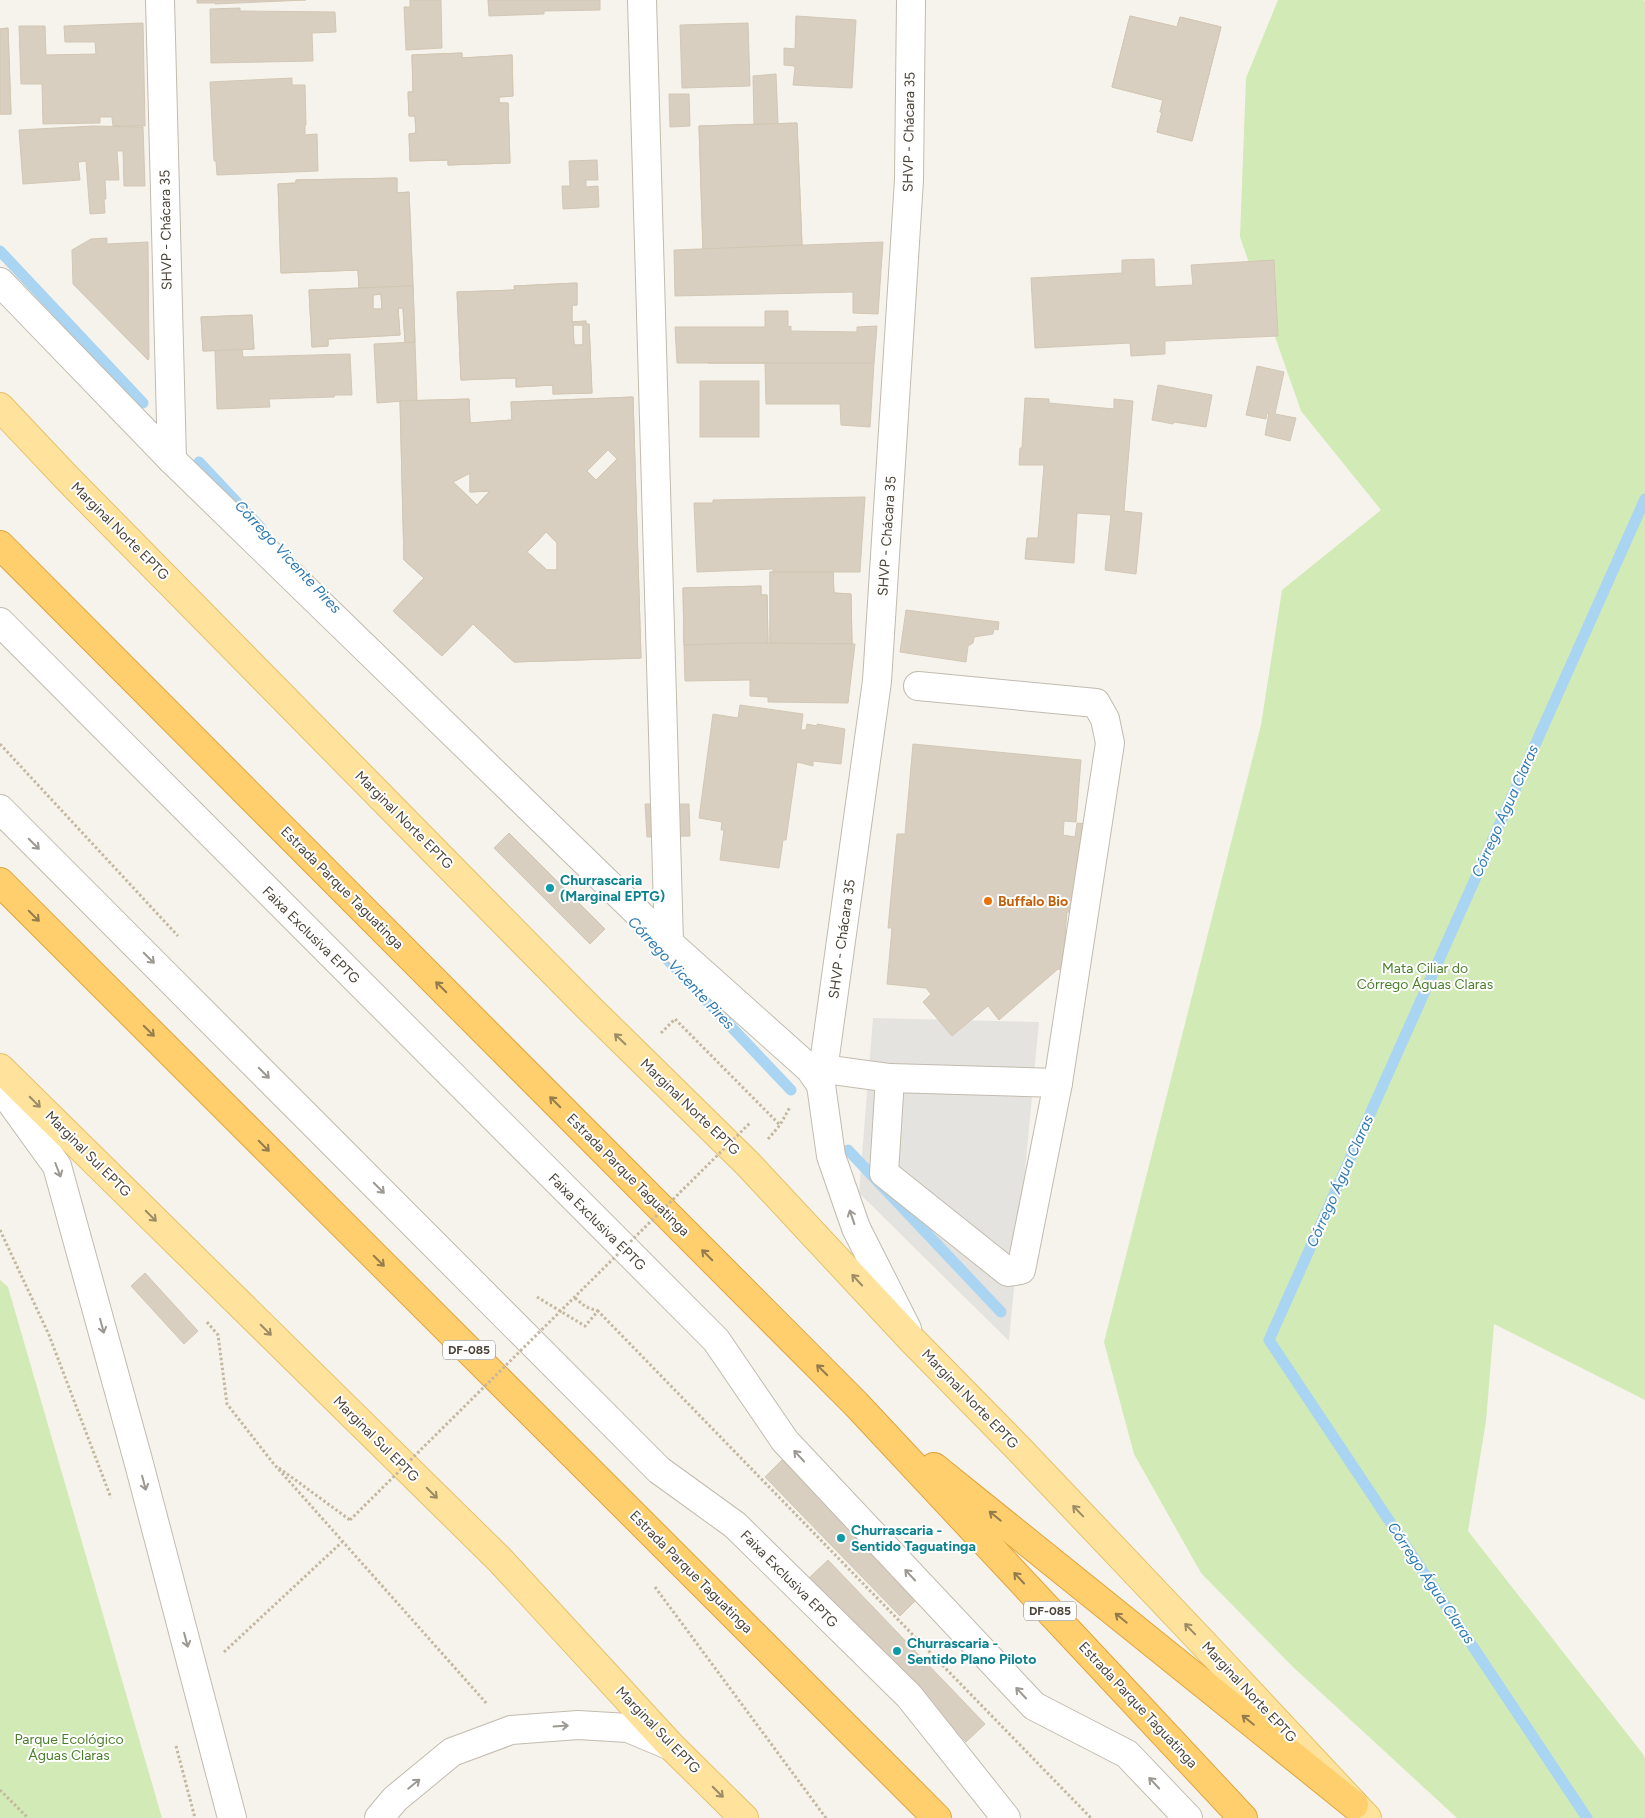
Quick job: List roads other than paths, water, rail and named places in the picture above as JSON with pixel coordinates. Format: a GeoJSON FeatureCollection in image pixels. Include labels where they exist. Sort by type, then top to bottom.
{"type":"FeatureCollection","features":[{"type":"Feature","properties":{"kind":"highway","name":"Estrada Parque Taguatinga"},"geometry":{"type":"LineString","coordinates":[[0,545],[856,1404],[1243,1818]]}},
{"type":"Feature","properties":{"kind":"highway","name":"Estrada Parque Taguatinga"},"geometry":{"type":"LineString","coordinates":[[0,882],[937,1818]]}},
{"type":"Feature","properties":{"kind":"highway"},"geometry":{"type":"LineString","coordinates":[[856,1404],[1360,1812]]}},
{"type":"Feature","properties":{"kind":"main road","name":"Marginal Norte EPTG"},"geometry":{"type":"LineString","coordinates":[[0,407],[68,479],[585,1004],[748,1163],[912,1340],[1205,1645],[1360,1812]]}},
{"type":"Feature","properties":{"kind":"main road","name":"Marginal Sul EPTG"},"geometry":{"type":"LineString","coordinates":[[0,1068],[500,1560],[671,1746],[744,1818]]}},
{"type":"Feature","properties":{"kind":"street","name":"SHVP - Chácara 35"},"geometry":{"type":"LineString","coordinates":[[160,0],[172,460]]}},
{"type":"Feature","properties":{"kind":"street"},"geometry":{"type":"LineString","coordinates":[[642,0],[669,944]]}},
{"type":"Feature","properties":{"kind":"street","name":"SHVP - Chácara 35"},"geometry":{"type":"LineString","coordinates":[[911,0],[909,189],[877,682],[819,1074],[831,1156],[856,1228],[912,1340]]}},
{"type":"Feature","properties":{"kind":"street"},"geometry":{"type":"LineString","coordinates":[[0,282],[172,460],[669,944],[819,1074],[1058,1083]]}},
{"type":"Feature","properties":{"kind":"street","name":"Faixa Exclusiva EPTG"},"geometry":{"type":"LineString","coordinates":[[0,622],[716,1340],[785,1441],[1034,1706],[1127,1754],[1188,1818]]}},
{"type":"Feature","properties":{"kind":"street"},"geometry":{"type":"LineString","coordinates":[[890,1078],[884,1173],[1008,1272],[1021,1270],[1058,1083],[1110,742],[1105,719],[1096,703],[918,686]]}},
{"type":"Feature","properties":{"kind":"street","name":"Faixa Exclusiva EPTG"},"geometry":{"type":"LineString","coordinates":[[0,809],[659,1470],[735,1525],[909,1696],[1006,1818]]}},
{"type":"Feature","properties":{"kind":"street"},"geometry":{"type":"LineString","coordinates":[[0,1087],[57,1166],[138,1460],[232,1818]]}},
{"type":"Feature","properties":{"kind":"street"},"geometry":{"type":"LineString","coordinates":[[379,1818],[395,1799],[452,1752],[511,1730],[578,1725],[628,1728],[671,1746]]}},
{"type":"Feature","properties":{"kind":"waterway","name":"Córrego Vicente Pires"},"geometry":{"type":"LineString","coordinates":[[0,251],[143,403]]}},
{"type":"Feature","properties":{"kind":"waterway","name":"Córrego Vicente Pires"},"geometry":{"type":"LineString","coordinates":[[199,462],[261,528]]}},
{"type":"Feature","properties":{"kind":"waterway","name":"Córrego Água Claras"},"geometry":{"type":"LineString","coordinates":[[1587,1818],[1269,1340],[1645,499]]}},
{"type":"Feature","properties":{"kind":"waterway","name":"Córrego Vicente Pires"},"geometry":{"type":"LineString","coordinates":[[665,957],[791,1090]]}},
{"type":"Feature","properties":{"kind":"waterway","name":"Córrego Vicente Pires"},"geometry":{"type":"LineString","coordinates":[[848,1150],[1001,1312]]}},
{"type":"Feature","properties":{"kind":"place","name":"Churrascaria (Marginal EPTG)"},"geometry":{"type":"Point","coordinates":[550,888]}},
{"type":"Feature","properties":{"kind":"place","name":"Buffalo Bio"},"geometry":{"type":"Point","coordinates":[988,901]}},
{"type":"Feature","properties":{"kind":"place","name":"Churrascaria - Sentido Taguatinga"},"geometry":{"type":"Point","coordinates":[841,1538]}},
{"type":"Feature","properties":{"kind":"place","name":"Churrascaria - Sentido Plano Piloto"},"geometry":{"type":"Point","coordinates":[897,1651]}},
{"type":"Feature","properties":{"kind":"park label","name":"Mata Ciliar do Córrego Águas Claras"},"geometry":{"type":"Point","coordinates":[1425,976]}},
{"type":"Feature","properties":{"kind":"park label","name":"Parque Ecológico Águas Claras"},"geometry":{"type":"Point","coordinates":[69,1748]}}]}
